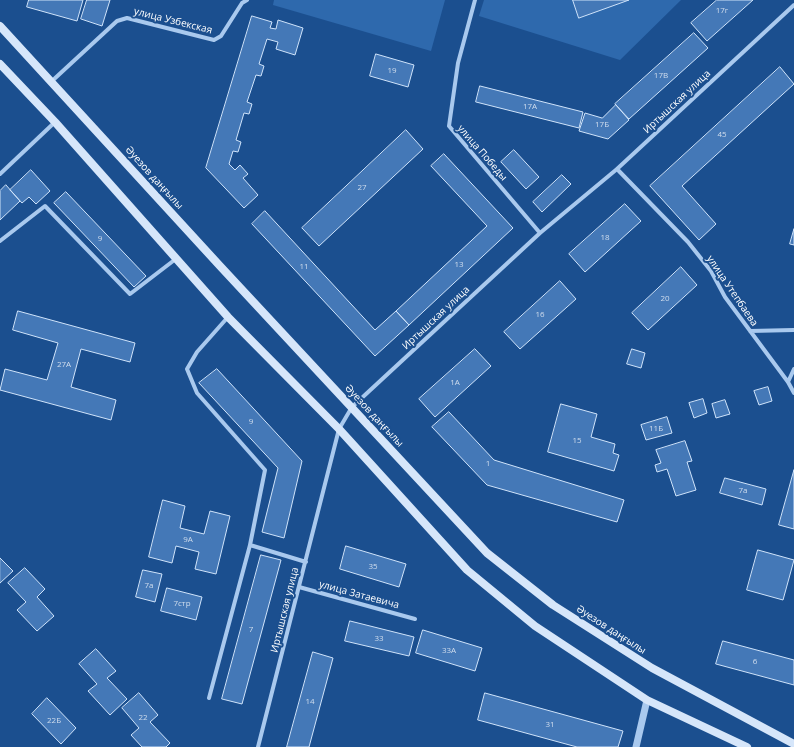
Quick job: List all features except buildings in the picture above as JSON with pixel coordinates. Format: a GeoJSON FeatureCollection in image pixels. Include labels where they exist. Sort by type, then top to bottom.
{"type":"FeatureCollection","features":[{"type":"Feature","properties":{"kind":"main road","name":"Әуезов даңғылы"},"geometry":{"type":"LineString","coordinates":[[0,26],[220,266],[488,553],[554,605],[652,668],[794,744]]}},
{"type":"Feature","properties":{"kind":"main road"},"geometry":{"type":"LineString","coordinates":[[0,64],[55,122],[178,258],[228,317],[339,429],[467,570],[535,626],[647,700],[747,747]]}},
{"type":"Feature","properties":{"kind":"street","name":"улица Узбекская"},"geometry":{"type":"LineString","coordinates":[[52,81],[117,20],[127,18],[214,40],[221,36],[242,3],[247,0]]}},
{"type":"Feature","properties":{"kind":"street","name":"улица Победы"},"geometry":{"type":"LineString","coordinates":[[475,0],[458,63],[449,126],[540,233]]}},
{"type":"Feature","properties":{"kind":"street","name":"Иртышская улица"},"geometry":{"type":"LineString","coordinates":[[258,747],[339,429],[352,407],[540,233],[617,168],[794,5]]}},
{"type":"Feature","properties":{"kind":"street"},"geometry":{"type":"LineString","coordinates":[[0,174],[55,122]]}},
{"type":"Feature","properties":{"kind":"street","name":"улица Утепбаева"},"geometry":{"type":"LineString","coordinates":[[617,168],[692,248],[711,271],[725,297],[788,382],[794,393]]}},
{"type":"Feature","properties":{"kind":"street"},"geometry":{"type":"LineString","coordinates":[[0,241],[45,206],[130,294],[178,258]]}},
{"type":"Feature","properties":{"kind":"street"},"geometry":{"type":"LineString","coordinates":[[209,698],[250,545],[265,470],[196,393],[187,369],[197,352],[228,317]]}},
{"type":"Feature","properties":{"kind":"street"},"geometry":{"type":"LineString","coordinates":[[750,331],[794,330]]}},
{"type":"Feature","properties":{"kind":"street"},"geometry":{"type":"LineString","coordinates":[[788,382],[794,369]]}},
{"type":"Feature","properties":{"kind":"street"},"geometry":{"type":"LineString","coordinates":[[250,545],[306,562]]}},
{"type":"Feature","properties":{"kind":"street","name":"улица Затаевича"},"geometry":{"type":"LineString","coordinates":[[299,587],[415,619]]}},
{"type":"Feature","properties":{"kind":"street"},"geometry":{"type":"LineString","coordinates":[[636,747],[647,700]]}},
{"type":"Feature","properties":{"kind":"shaded area"},"geometry":{"type":"Polygon","coordinates":[[[274,0],[445,0],[431,51],[273,5],[274,0]]]}},
{"type":"Feature","properties":{"kind":"shaded area"},"geometry":{"type":"Polygon","coordinates":[[[484,0],[681,0],[620,60],[479,16],[484,0]]]}}]}
